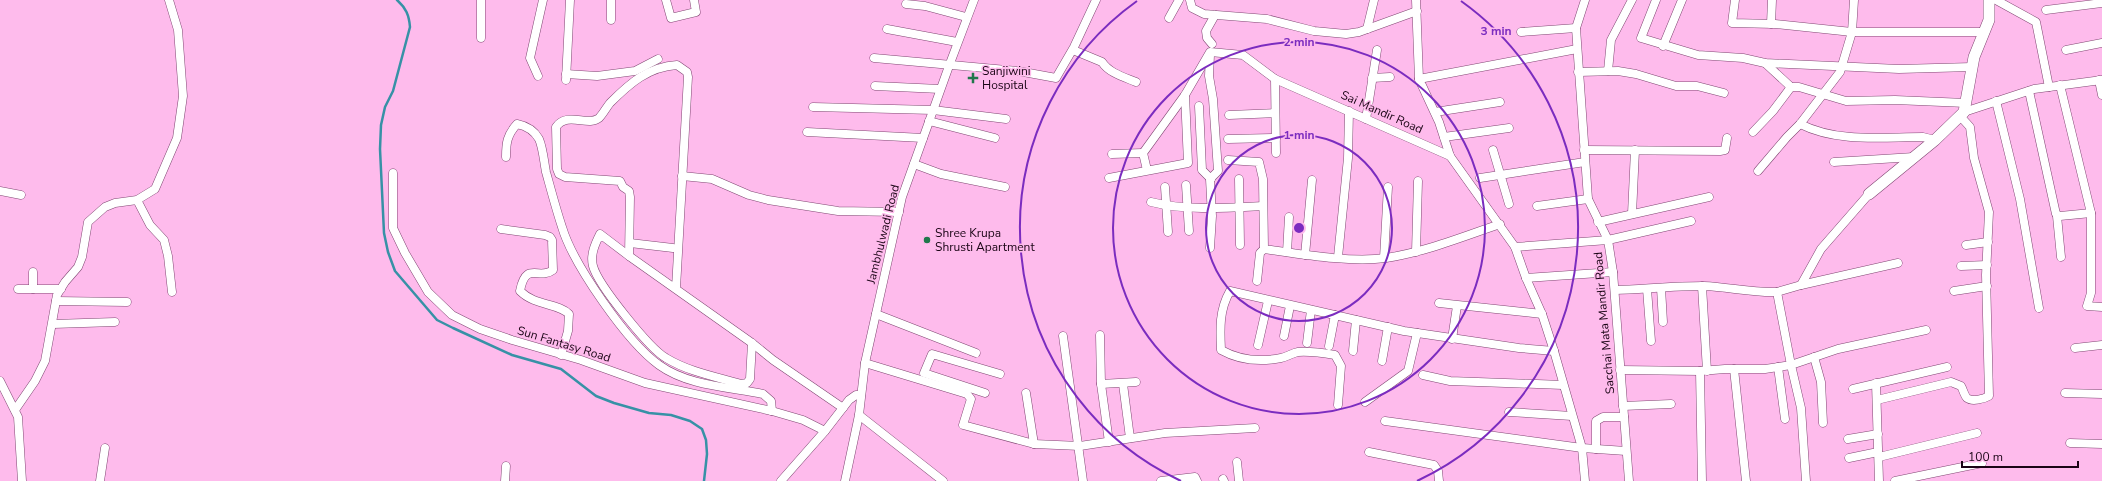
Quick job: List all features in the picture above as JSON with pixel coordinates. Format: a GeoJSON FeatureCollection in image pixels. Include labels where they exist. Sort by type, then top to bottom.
{"type":"FeatureCollection","features":[{"type":"Feature","properties":{"kind":"street"},"geometry":{"type":"LineString","coordinates":[[15,410],[35,381],[45,361],[56,301],[61,289],[71,274],[78,267],[82,257],[88,222],[105,207],[115,203],[137,200],[149,194],[159,183],[177,138],[182,108],[178,30],[169,0]]}},
{"type":"Feature","properties":{"kind":"street"},"geometry":{"type":"LineString","coordinates":[[480,38],[481,0]]}},
{"type":"Feature","properties":{"kind":"street"},"geometry":{"type":"LineString","coordinates":[[538,76],[530,58],[543,0]]}},
{"type":"Feature","properties":{"kind":"street"},"geometry":{"type":"LineString","coordinates":[[570,0],[566,77],[597,76],[635,71],[658,60]]}},
{"type":"Feature","properties":{"kind":"street"},"geometry":{"type":"LineString","coordinates":[[611,0],[611,20]]}},
{"type":"Feature","properties":{"kind":"street"},"geometry":{"type":"LineString","coordinates":[[666,0],[671,18],[696,12],[694,0]]}},
{"type":"Feature","properties":{"kind":"street","name":"Jambhulwadi Road"},"geometry":{"type":"LineString","coordinates":[[845,481],[859,415],[865,363],[902,197],[948,66],[966,17],[974,0]]}},
{"type":"Feature","properties":{"kind":"street"},"geometry":{"type":"LineString","coordinates":[[874,58],[948,66],[1018,71],[1056,78],[1072,50],[1096,0]]}},
{"type":"Feature","properties":{"kind":"street"},"geometry":{"type":"LineString","coordinates":[[1169,18],[1179,0]]}},
{"type":"Feature","properties":{"kind":"street"},"geometry":{"type":"LineString","coordinates":[[1190,0],[1192,8],[1196,12],[1267,19],[1332,34],[1346,34],[1367,29],[1417,11]]}},
{"type":"Feature","properties":{"kind":"street"},"geometry":{"type":"LineString","coordinates":[[1367,29],[1374,0]]}},
{"type":"Feature","properties":{"kind":"street","name":"Sacchai Mata Mandir Road"},"geometry":{"type":"LineString","coordinates":[[1585,0],[1576,28],[1576,49],[1588,199],[1608,240],[1613,272],[1629,481]]}},
{"type":"Feature","properties":{"kind":"street"},"geometry":{"type":"LineString","coordinates":[[1608,71],[1612,36],[1632,0]]}},
{"type":"Feature","properties":{"kind":"street"},"geometry":{"type":"LineString","coordinates":[[1656,0],[1641,38],[1663,46],[1698,55],[1743,58],[1765,63],[1842,67],[1899,69],[1972,67]]}},
{"type":"Feature","properties":{"kind":"street"},"geometry":{"type":"LineString","coordinates":[[1663,46],[1682,0]]}},
{"type":"Feature","properties":{"kind":"street"},"geometry":{"type":"LineString","coordinates":[[1735,0],[1732,23],[1771,24],[1852,32],[1984,32]]}},
{"type":"Feature","properties":{"kind":"street"},"geometry":{"type":"LineString","coordinates":[[1771,24],[1772,0]]}},
{"type":"Feature","properties":{"kind":"street"},"geometry":{"type":"LineString","coordinates":[[1758,172],[1786,137],[1800,124],[1824,94],[1842,67],[1852,32],[1854,0]]}},
{"type":"Feature","properties":{"kind":"street"},"geometry":{"type":"LineString","coordinates":[[1801,285],[1821,249],[1869,194],[1935,140],[1963,111],[1972,67],[1989,20],[1989,0]]}},
{"type":"Feature","properties":{"kind":"street"},"geometry":{"type":"LineString","coordinates":[[1996,0],[2036,22],[2049,87]]}},
{"type":"Feature","properties":{"kind":"street"},"geometry":{"type":"LineString","coordinates":[[1417,1],[1419,79],[1576,49]]}},
{"type":"Feature","properties":{"kind":"street"},"geometry":{"type":"LineString","coordinates":[[2046,10],[2102,3]]}},
{"type":"Feature","properties":{"kind":"street"},"geometry":{"type":"LineString","coordinates":[[906,4],[938,9],[966,17]]}},
{"type":"Feature","properties":{"kind":"street"},"geometry":{"type":"LineString","coordinates":[[1210,248],[1211,179],[1218,172],[1213,99],[1209,76],[1211,48],[1206,31],[1215,15]]}},
{"type":"Feature","properties":{"kind":"street"},"geometry":{"type":"LineString","coordinates":[[1521,32],[1576,28]]}},
{"type":"Feature","properties":{"kind":"street"},"geometry":{"type":"LineString","coordinates":[[887,29],[957,42]]}},
{"type":"Feature","properties":{"kind":"street"},"geometry":{"type":"LineString","coordinates":[[2066,50],[2102,43]]}},
{"type":"Feature","properties":{"kind":"street"},"geometry":{"type":"LineString","coordinates":[[1147,170],[1143,153],[1185,95],[1211,48]]}},
{"type":"Feature","properties":{"kind":"street","name":"Sai Mandir Road"},"geometry":{"type":"LineString","coordinates":[[1211,48],[1243,55],[1275,79],[1450,156]]}},
{"type":"Feature","properties":{"kind":"street"},"geometry":{"type":"LineString","coordinates":[[1072,50],[1102,62],[1105,67],[1136,82]]}},
{"type":"Feature","properties":{"kind":"street"},"geometry":{"type":"LineString","coordinates":[[1366,119],[1377,50]]}},
{"type":"Feature","properties":{"kind":"street"},"geometry":{"type":"LineString","coordinates":[[1765,63],[1791,87]]}},
{"type":"Feature","properties":{"kind":"street"},"geometry":{"type":"LineString","coordinates":[[629,256],[629,191],[624,188],[620,181],[565,177],[559,174],[557,169],[556,127],[560,122],[566,120],[594,120],[599,118],[609,104],[626,88],[652,69],[677,65],[687,72],[688,77],[676,288]]}},
{"type":"Feature","properties":{"kind":"street"},"geometry":{"type":"LineString","coordinates":[[1578,72],[1608,71],[1636,74],[1676,86],[1697,86],[1724,93]]}},
{"type":"Feature","properties":{"kind":"street"},"geometry":{"type":"LineString","coordinates":[[1372,78],[1390,77]]}},
{"type":"Feature","properties":{"kind":"street"},"geometry":{"type":"LineString","coordinates":[[1275,79],[1276,153]]}},
{"type":"Feature","properties":{"kind":"street","name":"Sai Mandir Road"},"geometry":{"type":"LineString","coordinates":[[1419,79],[1435,112],[1450,156]]}},
{"type":"Feature","properties":{"kind":"street"},"geometry":{"type":"LineString","coordinates":[[1753,132],[1773,111],[1791,87],[1799,86],[1846,101],[1895,100],[1963,111],[2029,91],[2100,80],[2102,95]]}},
{"type":"Feature","properties":{"kind":"street"},"geometry":{"type":"LineString","coordinates":[[2060,85],[2090,213],[2090,293],[2087,306],[2102,308]]}},
{"type":"Feature","properties":{"kind":"street"},"geometry":{"type":"LineString","coordinates":[[875,86],[940,89]]}},
{"type":"Feature","properties":{"kind":"street"},"geometry":{"type":"LineString","coordinates":[[2029,91],[2057,216],[2061,257]]}},
{"type":"Feature","properties":{"kind":"street"},"geometry":{"type":"LineString","coordinates":[[1109,178],[1188,163],[1185,95]]}},
{"type":"Feature","properties":{"kind":"street"},"geometry":{"type":"LineString","coordinates":[[1996,101],[2020,199],[2039,308]]}},
{"type":"Feature","properties":{"kind":"street"},"geometry":{"type":"LineString","coordinates":[[1435,112],[1500,102]]}},
{"type":"Feature","properties":{"kind":"street"},"geometry":{"type":"LineString","coordinates":[[1199,106],[1202,170],[1211,179]]}},
{"type":"Feature","properties":{"kind":"street"},"geometry":{"type":"LineString","coordinates":[[813,107],[933,110],[1006,119]]}},
{"type":"Feature","properties":{"kind":"street"},"geometry":{"type":"LineString","coordinates":[[1338,257],[1348,158],[1349,111]]}},
{"type":"Feature","properties":{"kind":"street"},"geometry":{"type":"LineString","coordinates":[[1877,400],[1950,382],[1961,386],[1965,397],[1969,399],[1979,399],[1989,396],[1987,265],[1989,212],[1974,158],[1970,127],[1963,111]]}},
{"type":"Feature","properties":{"kind":"street"},"geometry":{"type":"LineString","coordinates":[[1229,115],[1275,113]]}},
{"type":"Feature","properties":{"kind":"street"},"geometry":{"type":"LineString","coordinates":[[929,121],[995,138]]}},
{"type":"Feature","properties":{"kind":"street"},"geometry":{"type":"LineString","coordinates":[[506,157],[506,143],[509,133],[518,124],[528,126],[538,139],[562,230],[576,260],[608,308],[640,348],[658,364],[676,374],[694,380],[763,394],[771,401],[772,411]]}},
{"type":"Feature","properties":{"kind":"street"},"geometry":{"type":"LineString","coordinates":[[1800,124],[1814,132],[1830,136],[1923,137],[1935,140]]}},
{"type":"Feature","properties":{"kind":"street"},"geometry":{"type":"LineString","coordinates":[[1444,137],[1508,128]]}},
{"type":"Feature","properties":{"kind":"street"},"geometry":{"type":"LineString","coordinates":[[807,132],[923,138]]}},
{"type":"Feature","properties":{"kind":"street"},"geometry":{"type":"LineString","coordinates":[[1228,139],[1276,138]]}},
{"type":"Feature","properties":{"kind":"street"},"geometry":{"type":"LineString","coordinates":[[1584,150],[1720,151],[1725,150],[1727,138]]}},
{"type":"Feature","properties":{"kind":"street"},"geometry":{"type":"LineString","coordinates":[[1493,150],[1509,204]]}},
{"type":"Feature","properties":{"kind":"street"},"geometry":{"type":"LineString","coordinates":[[1632,214],[1635,150]]}},
{"type":"Feature","properties":{"kind":"street"},"geometry":{"type":"LineString","coordinates":[[1112,154],[1143,153]]}},
{"type":"Feature","properties":{"kind":"street"},"geometry":{"type":"LineString","coordinates":[[1450,156],[1515,246],[1526,278],[1542,314],[1554,351],[1582,448],[1585,481]]}},
{"type":"Feature","properties":{"kind":"street"},"geometry":{"type":"LineString","coordinates":[[1834,162],[1914,157]]}},
{"type":"Feature","properties":{"kind":"street"},"geometry":{"type":"LineString","coordinates":[[1228,160],[1259,162],[1263,179],[1262,206],[1264,249],[1260,253],[1257,281]]}},
{"type":"Feature","properties":{"kind":"street"},"geometry":{"type":"LineString","coordinates":[[1480,178],[1585,162]]}},
{"type":"Feature","properties":{"kind":"street"},"geometry":{"type":"LineString","coordinates":[[914,164],[941,174],[1005,187]]}},
{"type":"Feature","properties":{"kind":"street","name":"Sun Fantasy Road"},"geometry":{"type":"LineString","coordinates":[[393,173],[393,228],[404,253],[428,292],[452,315],[480,329],[645,383],[772,411],[803,420],[826,431]]}},
{"type":"Feature","properties":{"kind":"street"},"geometry":{"type":"LineString","coordinates":[[682,176],[712,179],[749,195],[768,200],[838,210],[899,212]]}},
{"type":"Feature","properties":{"kind":"street"},"geometry":{"type":"LineString","coordinates":[[1239,179],[1238,207],[1240,246]]}},
{"type":"Feature","properties":{"kind":"street"},"geometry":{"type":"LineString","coordinates":[[1305,255],[1312,180]]}},
{"type":"Feature","properties":{"kind":"street"},"geometry":{"type":"LineString","coordinates":[[1416,252],[1418,180]]}},
{"type":"Feature","properties":{"kind":"street"},"geometry":{"type":"LineString","coordinates":[[1186,184],[1189,206],[1189,231]]}},
{"type":"Feature","properties":{"kind":"street"},"geometry":{"type":"LineString","coordinates":[[1165,187],[1168,232]]}},
{"type":"Feature","properties":{"kind":"street"},"geometry":{"type":"LineString","coordinates":[[1384,258],[1388,188]]}},
{"type":"Feature","properties":{"kind":"street"},"geometry":{"type":"LineString","coordinates":[[0,191],[21,195]]}},
{"type":"Feature","properties":{"kind":"street"},"geometry":{"type":"LineString","coordinates":[[1598,222],[1709,197]]}},
{"type":"Feature","properties":{"kind":"street"},"geometry":{"type":"LineString","coordinates":[[1537,206],[1588,199]]}},
{"type":"Feature","properties":{"kind":"street"},"geometry":{"type":"LineString","coordinates":[[137,200],[150,226],[164,240],[168,256],[172,292]]}},
{"type":"Feature","properties":{"kind":"street"},"geometry":{"type":"LineString","coordinates":[[1151,202],[1167,206],[1189,206],[1211,209],[1262,206]]}},
{"type":"Feature","properties":{"kind":"street"},"geometry":{"type":"LineString","coordinates":[[2057,216],[2090,213]]}},
{"type":"Feature","properties":{"kind":"street"},"geometry":{"type":"LineString","coordinates":[[1287,252],[1289,217]]}},
{"type":"Feature","properties":{"kind":"street"},"geometry":{"type":"LineString","coordinates":[[1515,246],[1608,240],[1691,221]]}},
{"type":"Feature","properties":{"kind":"street"},"geometry":{"type":"LineString","coordinates":[[1264,249],[1305,255],[1384,258],[1416,252],[1500,224]]}},
{"type":"Feature","properties":{"kind":"street"},"geometry":{"type":"LineString","coordinates":[[501,229],[545,235],[550,237],[552,240],[554,270],[547,272],[530,272],[526,275],[520,291],[528,299],[564,310],[569,314],[568,331],[561,355]]}},
{"type":"Feature","properties":{"kind":"street"},"geometry":{"type":"LineString","coordinates":[[752,343],[750,379],[747,383],[741,384],[698,372],[666,358],[637,330],[600,280],[593,267],[594,248],[600,234],[752,343],[773,360],[844,408]]}},
{"type":"Feature","properties":{"kind":"street"},"geometry":{"type":"LineString","coordinates":[[1966,245],[1988,242]]}},
{"type":"Feature","properties":{"kind":"street"},"geometry":{"type":"LineString","coordinates":[[630,243],[673,248]]}},
{"type":"Feature","properties":{"kind":"street"},"geometry":{"type":"LineString","coordinates":[[1615,290],[1702,286],[1726,287],[1758,293],[1777,292],[1801,285],[1898,263]]}},
{"type":"Feature","properties":{"kind":"street"},"geometry":{"type":"LineString","coordinates":[[1961,266],[1987,265]]}},
{"type":"Feature","properties":{"kind":"street"},"geometry":{"type":"LineString","coordinates":[[33,272],[33,289]]}},
{"type":"Feature","properties":{"kind":"street"},"geometry":{"type":"LineString","coordinates":[[1526,278],[1613,272]]}},
{"type":"Feature","properties":{"kind":"street"},"geometry":{"type":"LineString","coordinates":[[1702,286],[1707,334],[1704,371],[1702,481]]}},
{"type":"Feature","properties":{"kind":"street"},"geometry":{"type":"LineString","coordinates":[[1954,291],[1987,286]]}},
{"type":"Feature","properties":{"kind":"street"},"geometry":{"type":"LineString","coordinates":[[1647,288],[1651,341]]}},
{"type":"Feature","properties":{"kind":"street"},"geometry":{"type":"LineString","coordinates":[[1661,288],[1663,322]]}},
{"type":"Feature","properties":{"kind":"street"},"geometry":{"type":"LineString","coordinates":[[18,289],[61,289]]}},
{"type":"Feature","properties":{"kind":"street"},"geometry":{"type":"LineString","coordinates":[[1338,405],[1341,366],[1335,355],[1313,352],[1297,352],[1281,358],[1254,360],[1231,356],[1221,350],[1220,331],[1223,304],[1230,291],[1388,328],[1452,339],[1554,351]]}},
{"type":"Feature","properties":{"kind":"street"},"geometry":{"type":"LineString","coordinates":[[1777,292],[1801,408],[1806,481]]}},
{"type":"Feature","properties":{"kind":"street"},"geometry":{"type":"LineString","coordinates":[[56,301],[127,302]]}},
{"type":"Feature","properties":{"kind":"street"},"geometry":{"type":"LineString","coordinates":[[1258,345],[1268,301]]}},
{"type":"Feature","properties":{"kind":"street"},"geometry":{"type":"LineString","coordinates":[[1439,303],[1542,314]]}},
{"type":"Feature","properties":{"kind":"street"},"geometry":{"type":"LineString","coordinates":[[1284,336],[1290,306]]}},
{"type":"Feature","properties":{"kind":"street"},"geometry":{"type":"LineString","coordinates":[[1452,339],[1457,306]]}},
{"type":"Feature","properties":{"kind":"street"},"geometry":{"type":"LineString","coordinates":[[1307,343],[1311,310]]}},
{"type":"Feature","properties":{"kind":"street"},"geometry":{"type":"LineString","coordinates":[[876,314],[976,353]]}},
{"type":"Feature","properties":{"kind":"street"},"geometry":{"type":"LineString","coordinates":[[1328,346],[1335,315]]}},
{"type":"Feature","properties":{"kind":"street"},"geometry":{"type":"LineString","coordinates":[[1353,351],[1356,320]]}},
{"type":"Feature","properties":{"kind":"street"},"geometry":{"type":"LineString","coordinates":[[53,324],[115,322]]}},
{"type":"Feature","properties":{"kind":"street"},"geometry":{"type":"LineString","coordinates":[[1382,361],[1388,328]]}},
{"type":"Feature","properties":{"kind":"street"},"geometry":{"type":"LineString","coordinates":[[1620,370],[1704,371],[1765,369],[1791,365],[1838,349],[1926,330]]}},
{"type":"Feature","properties":{"kind":"street"},"geometry":{"type":"LineString","coordinates":[[1365,402],[1408,371],[1417,333]]}},
{"type":"Feature","properties":{"kind":"street"},"geometry":{"type":"LineString","coordinates":[[1100,335],[1101,384],[1109,442]]}},
{"type":"Feature","properties":{"kind":"street"},"geometry":{"type":"LineString","coordinates":[[1063,336],[1084,481]]}},
{"type":"Feature","properties":{"kind":"street"},"geometry":{"type":"LineString","coordinates":[[2075,348],[2102,345]]}},
{"type":"Feature","properties":{"kind":"street"},"geometry":{"type":"LineString","coordinates":[[922,376],[932,354],[1000,374]]}},
{"type":"Feature","properties":{"kind":"street"},"geometry":{"type":"LineString","coordinates":[[1814,357],[1821,382],[1823,423]]}},
{"type":"Feature","properties":{"kind":"street"},"geometry":{"type":"LineString","coordinates":[[865,363],[922,376],[985,393]]}},
{"type":"Feature","properties":{"kind":"street"},"geometry":{"type":"LineString","coordinates":[[1778,367],[1785,419]]}},
{"type":"Feature","properties":{"kind":"street"},"geometry":{"type":"LineString","coordinates":[[1854,389],[1947,367]]}},
{"type":"Feature","properties":{"kind":"street"},"geometry":{"type":"LineString","coordinates":[[1734,369],[1746,481]]}},
{"type":"Feature","properties":{"kind":"street"},"geometry":{"type":"LineString","coordinates":[[1423,374],[1450,381],[1563,386]]}},
{"type":"Feature","properties":{"kind":"street"},"geometry":{"type":"LineString","coordinates":[[922,376],[970,396],[971,399],[963,425],[1034,444],[1080,446],[1165,433],[1255,428]]}},
{"type":"Feature","properties":{"kind":"street"},"geometry":{"type":"LineString","coordinates":[[0,381],[18,417],[22,481]]}},
{"type":"Feature","properties":{"kind":"street"},"geometry":{"type":"LineString","coordinates":[[1101,384],[1123,384],[1136,382]]}},
{"type":"Feature","properties":{"kind":"street"},"geometry":{"type":"LineString","coordinates":[[1876,383],[1879,481]]}},
{"type":"Feature","properties":{"kind":"street"},"geometry":{"type":"LineString","coordinates":[[1123,384],[1130,438]]}},
{"type":"Feature","properties":{"kind":"street"},"geometry":{"type":"LineString","coordinates":[[2065,393],[2102,394]]}},
{"type":"Feature","properties":{"kind":"street"},"geometry":{"type":"LineString","coordinates":[[1026,394],[1034,444]]}},
{"type":"Feature","properties":{"kind":"street"},"geometry":{"type":"LineString","coordinates":[[781,481],[826,431],[852,397],[861,395]]}},
{"type":"Feature","properties":{"kind":"street"},"geometry":{"type":"LineString","coordinates":[[1623,406],[1671,404]]}},
{"type":"Feature","properties":{"kind":"street"},"geometry":{"type":"LineString","coordinates":[[1509,412],[1572,416]]}},
{"type":"Feature","properties":{"kind":"street"},"geometry":{"type":"LineString","coordinates":[[859,415],[943,481]]}},
{"type":"Feature","properties":{"kind":"street"},"geometry":{"type":"LineString","coordinates":[[1596,449],[1596,420],[1603,417],[1624,417]]}},
{"type":"Feature","properties":{"kind":"street"},"geometry":{"type":"LineString","coordinates":[[1385,421],[1582,448],[1626,451]]}},
{"type":"Feature","properties":{"kind":"street"},"geometry":{"type":"LineString","coordinates":[[1849,458],[1878,455],[1978,433]]}},
{"type":"Feature","properties":{"kind":"street"},"geometry":{"type":"LineString","coordinates":[[1848,439],[1878,434]]}},
{"type":"Feature","properties":{"kind":"street"},"geometry":{"type":"LineString","coordinates":[[2070,443],[2102,444]]}},
{"type":"Feature","properties":{"kind":"street"},"geometry":{"type":"LineString","coordinates":[[100,481],[105,448]]}},
{"type":"Feature","properties":{"kind":"street"},"geometry":{"type":"LineString","coordinates":[[1369,452],[1434,465],[1438,471],[1439,481]]}},
{"type":"Feature","properties":{"kind":"street"},"geometry":{"type":"LineString","coordinates":[[1237,462],[1240,481]]}},
{"type":"Feature","properties":{"kind":"street"},"geometry":{"type":"LineString","coordinates":[[1895,481],[1982,463]]}},
{"type":"Feature","properties":{"kind":"street"},"geometry":{"type":"LineString","coordinates":[[505,481],[506,466]]}},
{"type":"Feature","properties":{"kind":"street"},"geometry":{"type":"LineString","coordinates":[[1161,481],[1190,477],[1195,478],[1197,481]]}},
{"type":"Feature","properties":{"kind":"waterway"},"geometry":{"type":"LineString","coordinates":[[397,0],[406,12],[410,27],[393,91],[385,107],[381,125],[380,149],[384,233],[388,252],[395,271],[437,320],[512,355],[561,369],[596,396],[649,413],[671,415],[690,421],[702,429],[706,440],[707,454],[704,481]]}},
{"type":"Feature","properties":{"kind":"place","name":"Sanjiwini Hospital"},"geometry":{"type":"Point","coordinates":[973,78]}},
{"type":"Feature","properties":{"kind":"place","name":"Shree Krupa Shrusti Apartment"},"geometry":{"type":"Point","coordinates":[927,240]}}]}
